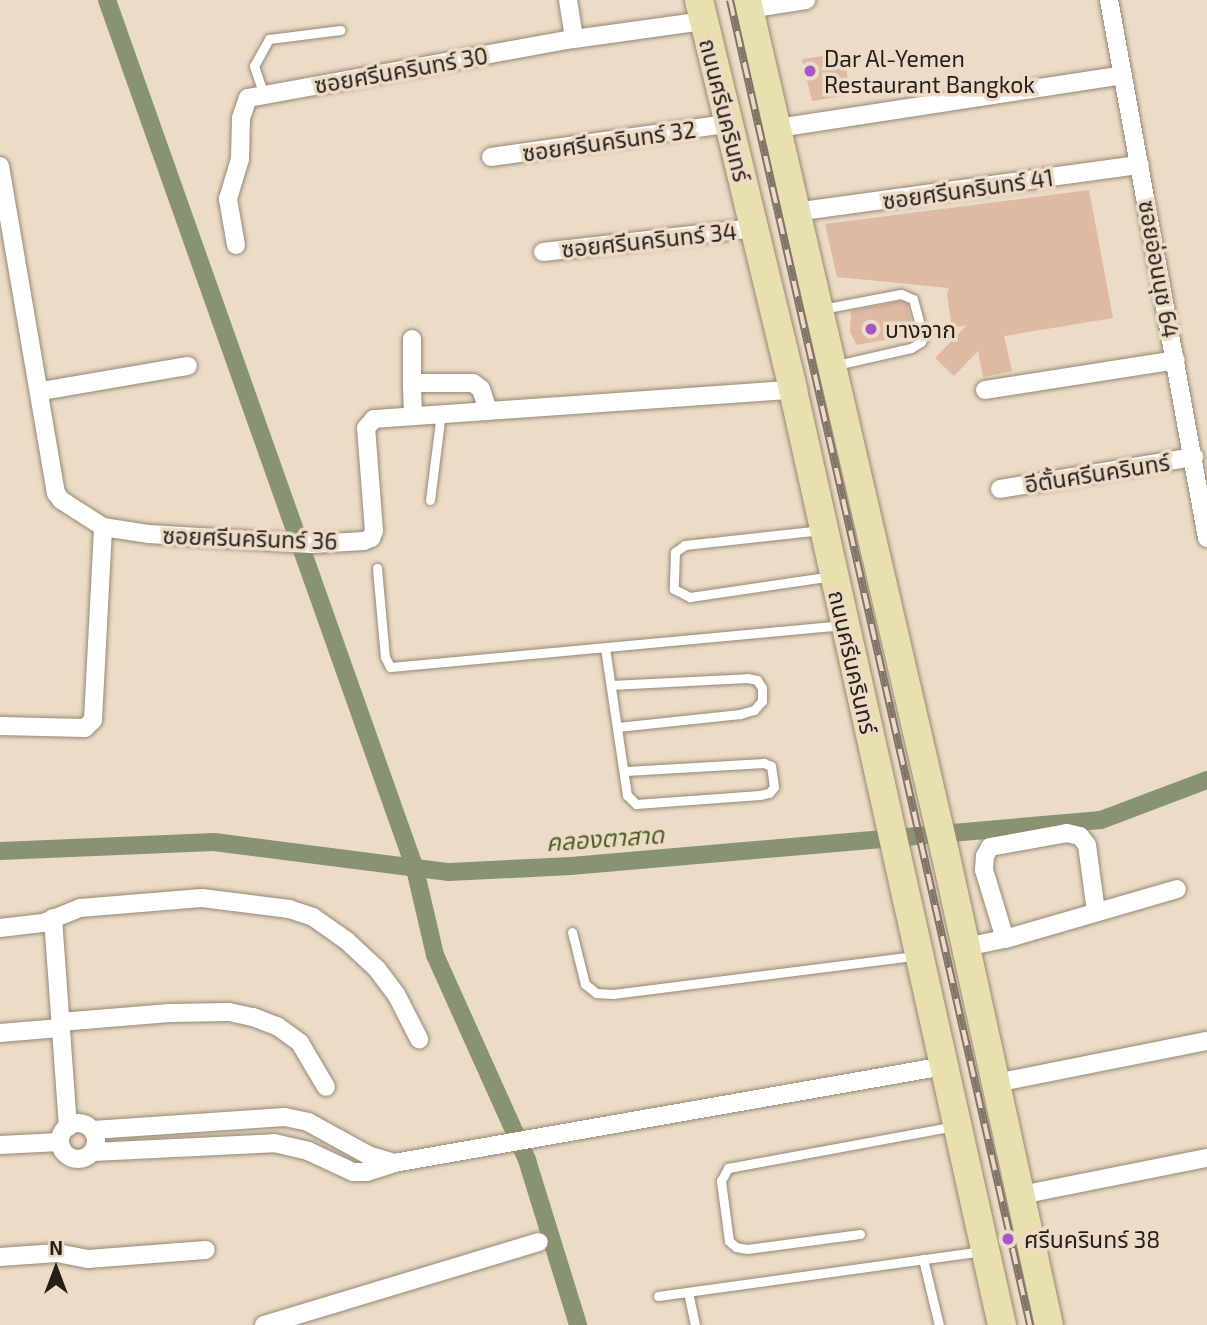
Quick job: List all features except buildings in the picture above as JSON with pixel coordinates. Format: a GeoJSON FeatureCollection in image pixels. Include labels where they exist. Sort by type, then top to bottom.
{"type":"FeatureCollection","features":[{"type":"Feature","properties":{"kind":"main road","name":"ถนนศรีนครินทร์"},"geometry":{"type":"LineString","coordinates":[[748,5],[945,852],[1049,1325]]}},
{"type":"Feature","properties":{"kind":"main road","name":"ถนนศรีนครินทร์"},"geometry":{"type":"LineString","coordinates":[[701,11],[793,390],[1002,1325]]}},
{"type":"Feature","properties":{"kind":"street"},"geometry":{"type":"LineString","coordinates":[[568,0],[574,39]]}},
{"type":"Feature","properties":{"kind":"street"},"geometry":{"type":"LineString","coordinates":[[748,5],[806,0]]}},
{"type":"Feature","properties":{"kind":"street","name":"ซอยอ่อนนุช 64"},"geometry":{"type":"LineString","coordinates":[[1109,0],[1207,538]]}},
{"type":"Feature","properties":{"kind":"street","name":"ซอยศรีนครินทร์ 30"},"geometry":{"type":"LineString","coordinates":[[264,95],[574,39],[701,11]]}},
{"type":"Feature","properties":{"kind":"street"},"geometry":{"type":"LineString","coordinates":[[778,128],[1123,75]]}},
{"type":"Feature","properties":{"kind":"street"},"geometry":{"type":"LineString","coordinates":[[236,244],[228,199],[240,159],[243,105],[248,98],[264,95]]}},
{"type":"Feature","properties":{"kind":"street","name":"ซอยศรีนครินทร์ 32"},"geometry":{"type":"LineString","coordinates":[[491,157],[727,124]]}},
{"type":"Feature","properties":{"kind":"street","name":"ซอยศรีนครินทร์ 41"},"geometry":{"type":"LineString","coordinates":[[795,212],[1140,165]]}},
{"type":"Feature","properties":{"kind":"street","name":"ซอยศรีนครินทร์ 36"},"geometry":{"type":"LineString","coordinates":[[0,166],[41,391],[56,493],[61,500],[103,527],[149,534],[312,544],[370,538],[374,523],[366,428],[374,419],[793,390]]}},
{"type":"Feature","properties":{"kind":"street","name":"ซอยศรีนครินทร์ 34"},"geometry":{"type":"LineString","coordinates":[[544,252],[754,228]]}},
{"type":"Feature","properties":{"kind":"street"},"geometry":{"type":"LineString","coordinates":[[412,339],[413,415]]}},
{"type":"Feature","properties":{"kind":"street"},"geometry":{"type":"LineString","coordinates":[[985,390],[1176,360]]}},
{"type":"Feature","properties":{"kind":"street"},"geometry":{"type":"LineString","coordinates":[[41,391],[188,366]]}},
{"type":"Feature","properties":{"kind":"street"},"geometry":{"type":"LineString","coordinates":[[412,383],[473,383],[481,389],[488,411]]}},
{"type":"Feature","properties":{"kind":"street","name":"อีตั้นศรีนครินทร์"},"geometry":{"type":"LineString","coordinates":[[1000,489],[1194,457]]}},
{"type":"Feature","properties":{"kind":"street"},"geometry":{"type":"LineString","coordinates":[[0,726],[85,728],[93,720],[103,527]]}},
{"type":"Feature","properties":{"kind":"street"},"geometry":{"type":"LineString","coordinates":[[1005,939],[984,870],[985,856],[990,847],[1067,833],[1080,836],[1087,845],[1097,912]]}},
{"type":"Feature","properties":{"kind":"street"},"geometry":{"type":"LineString","coordinates":[[966,947],[1005,939],[1177,889]]}},
{"type":"Feature","properties":{"kind":"street"},"geometry":{"type":"LineString","coordinates":[[0,928],[30,926],[80,908],[202,898],[239,900],[313,917],[346,941],[377,969],[397,994],[419,1039]]}},
{"type":"Feature","properties":{"kind":"street"},"geometry":{"type":"LineString","coordinates":[[53,918],[64,1134],[66,1155],[73,1158],[80,1159],[93,1152],[274,1143],[300,1148],[353,1172],[367,1172],[394,1163],[944,1066]]}},
{"type":"Feature","properties":{"kind":"street"},"geometry":{"type":"LineString","coordinates":[[0,1032],[170,1013],[229,1012],[277,1026],[300,1043],[326,1087]]}},
{"type":"Feature","properties":{"kind":"street"},"geometry":{"type":"LineString","coordinates":[[996,1083],[1207,1041]]}},
{"type":"Feature","properties":{"kind":"street"},"geometry":{"type":"LineString","coordinates":[[0,1146],[64,1134],[81,1124],[93,1130],[285,1117],[308,1122],[368,1155],[394,1163]]}},
{"type":"Feature","properties":{"kind":"street"},"geometry":{"type":"LineString","coordinates":[[93,1130],[96,1137],[93,1152]]}},
{"type":"Feature","properties":{"kind":"street"},"geometry":{"type":"LineString","coordinates":[[1021,1195],[1207,1158]]}},
{"type":"Feature","properties":{"kind":"street"},"geometry":{"type":"LineString","coordinates":[[264,1325],[300,1320],[539,1242]]}},
{"type":"Feature","properties":{"kind":"street"},"geometry":{"type":"LineString","coordinates":[[0,1256],[57,1253],[88,1259],[206,1250]]}},
{"type":"Feature","properties":{"kind":"lane"},"geometry":{"type":"LineString","coordinates":[[264,95],[254,66],[269,39],[340,30]]}},
{"type":"Feature","properties":{"kind":"lane"},"geometry":{"type":"LineString","coordinates":[[818,310],[908,295],[913,299],[923,337],[921,342],[911,348],[831,366]]}},
{"type":"Feature","properties":{"kind":"lane"},"geometry":{"type":"LineString","coordinates":[[430,500],[441,414]]}},
{"type":"Feature","properties":{"kind":"lane"},"geometry":{"type":"LineString","coordinates":[[824,530],[685,545],[675,552],[674,589],[690,597],[834,575]]}},
{"type":"Feature","properties":{"kind":"lane"},"geometry":{"type":"LineString","coordinates":[[377,568],[385,657],[390,667],[845,625]]}},
{"type":"Feature","properties":{"kind":"lane"},"geometry":{"type":"LineString","coordinates":[[605,649],[626,771],[627,795],[636,804],[760,795],[769,793],[774,787],[771,765],[764,763],[626,771]]}},
{"type":"Feature","properties":{"kind":"lane"},"geometry":{"type":"LineString","coordinates":[[611,685],[747,678],[757,680],[762,688],[762,701],[754,710],[740,714],[618,727]]}},
{"type":"Feature","properties":{"kind":"lane"},"geometry":{"type":"LineString","coordinates":[[572,932],[584,984],[596,993],[613,994],[919,956]]}},
{"type":"Feature","properties":{"kind":"lane"},"geometry":{"type":"LineString","coordinates":[[860,1234],[747,1249],[736,1247],[729,1241],[720,1181],[728,1168],[957,1125]]}},
{"type":"Feature","properties":{"kind":"lane"},"geometry":{"type":"LineString","coordinates":[[659,1296],[986,1250]]}},
{"type":"Feature","properties":{"kind":"lane"},"geometry":{"type":"LineString","coordinates":[[923,1259],[939,1325]]}},
{"type":"Feature","properties":{"kind":"lane"},"geometry":{"type":"LineString","coordinates":[[688,1292],[695,1325]]}},
{"type":"Feature","properties":{"kind":"waterway"},"geometry":{"type":"LineString","coordinates":[[107,0],[415,869],[435,955],[527,1160],[578,1325]]}},
{"type":"Feature","properties":{"kind":"waterway","name":"คลองตาสาด"},"geometry":{"type":"LineString","coordinates":[[0,851],[214,842],[449,872],[571,866],[1101,820],[1207,780]]}},
{"type":"Feature","properties":{"kind":"railway"},"geometry":{"type":"LineString","coordinates":[[730,0],[1030,1325]]}},
{"type":"Feature","properties":{"kind":"place","name":"Dar Al-Yemen Restaurant Bangkok"},"geometry":{"type":"Point","coordinates":[810,71]}},
{"type":"Feature","properties":{"kind":"place","name":"บางจาก"},"geometry":{"type":"Point","coordinates":[871,329]}},
{"type":"Feature","properties":{"kind":"place","name":"ศรีนครินทร์ 38"},"geometry":{"type":"Point","coordinates":[1008,1239]}}]}
